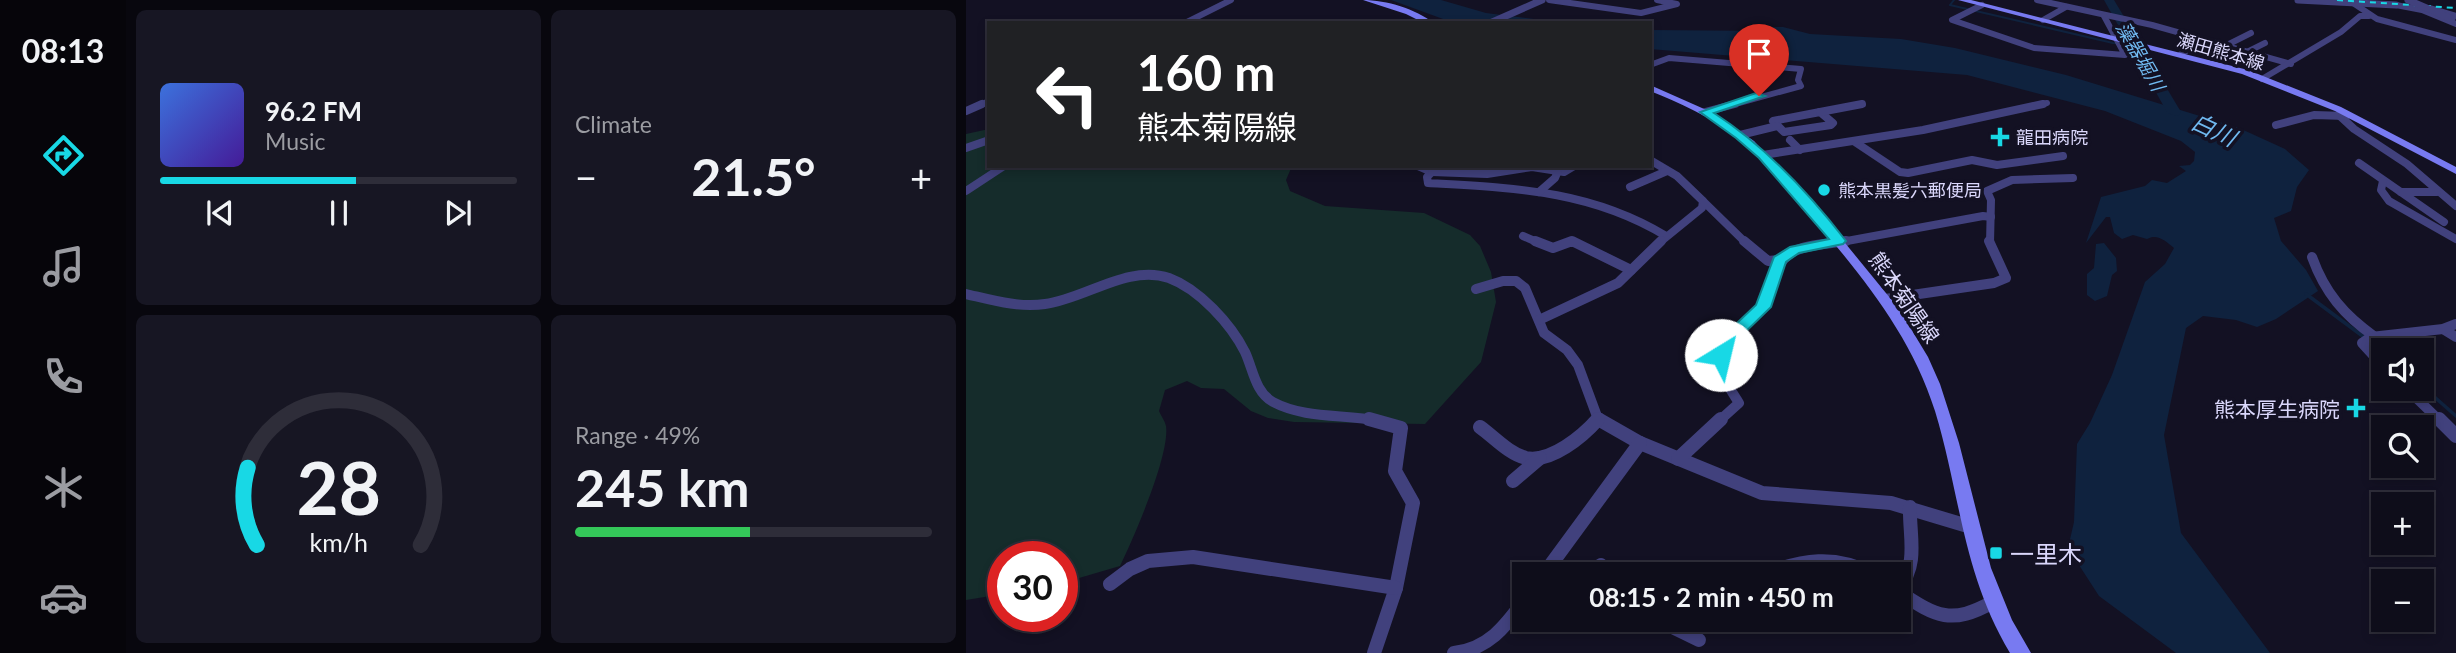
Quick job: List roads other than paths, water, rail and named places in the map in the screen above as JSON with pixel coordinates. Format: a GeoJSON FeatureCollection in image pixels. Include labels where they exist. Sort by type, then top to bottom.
{"type":"FeatureCollection","features":[{"type":"Feature","properties":{"kind":"main road"},"geometry":{"type":"LineString","coordinates":[[1367,0],[1409,12],[1426,21]]}},
{"type":"Feature","properties":{"kind":"main road","name":"瀬田熊本線"},"geometry":{"type":"LineString","coordinates":[[1962,0],[2181,54],[2262,79],[2352,117],[2456,171]]}},
{"type":"Feature","properties":{"kind":"main road","name":"熊本菊陽線"},"geometry":{"type":"LineString","coordinates":[[1652,89],[1705,112],[1740,135],[1763,155],[1839,241],[1906,327],[1926,363],[1943,414],[1993,602],[2019,652]]}},
{"type":"Feature","properties":{"kind":"street"},"geometry":{"type":"LineString","coordinates":[[1189,21],[1231,0]]}},
{"type":"Feature","properties":{"kind":"street"},"geometry":{"type":"LineString","coordinates":[[1494,21],[1542,0]]}},
{"type":"Feature","properties":{"kind":"street"},"geometry":{"type":"LineString","coordinates":[[1549,0],[1641,13],[1677,4],[1657,0]]}},
{"type":"Feature","properties":{"kind":"street"},"geometry":{"type":"LineString","coordinates":[[2037,0],[2206,40],[2291,64]]}},
{"type":"Feature","properties":{"kind":"street"},"geometry":{"type":"LineString","coordinates":[[2298,0],[2424,3],[2418,0]]}},
{"type":"Feature","properties":{"kind":"street"},"geometry":{"type":"LineString","coordinates":[[2408,0],[2455,20]]}},
{"type":"Feature","properties":{"kind":"street"},"geometry":{"type":"LineString","coordinates":[[2353,3],[2369,16]]}},
{"type":"Feature","properties":{"kind":"street"},"geometry":{"type":"LineString","coordinates":[[2397,3],[2455,20]]}},
{"type":"Feature","properties":{"kind":"street"},"geometry":{"type":"LineString","coordinates":[[2397,3],[2439,10],[2455,20]]}},
{"type":"Feature","properties":{"kind":"street"},"geometry":{"type":"LineString","coordinates":[[1982,5],[1952,20],[2021,44],[2050,50],[2125,55],[2104,16]]}},
{"type":"Feature","properties":{"kind":"street"},"geometry":{"type":"LineString","coordinates":[[2043,20],[2066,7]]}},
{"type":"Feature","properties":{"kind":"street"},"geometry":{"type":"LineString","coordinates":[[2421,9],[2456,9]]}},
{"type":"Feature","properties":{"kind":"street"},"geometry":{"type":"LineString","coordinates":[[2262,79],[2348,29],[2360,16],[2369,16],[2456,40]]}},
{"type":"Feature","properties":{"kind":"street"},"geometry":{"type":"LineString","coordinates":[[2225,46],[2251,33]]}},
{"type":"Feature","properties":{"kind":"street"},"geometry":{"type":"LineString","coordinates":[[2181,54],[2206,40]]}},
{"type":"Feature","properties":{"kind":"street"},"geometry":{"type":"LineString","coordinates":[[2247,52],[2266,43]]}},
{"type":"Feature","properties":{"kind":"street"},"geometry":{"type":"LineString","coordinates":[[1652,64],[1670,58],[1801,69],[1798,80],[1801,86],[1705,112]]}},
{"type":"Feature","properties":{"kind":"street"},"geometry":{"type":"LineString","coordinates":[[966,111],[987,102]]}},
{"type":"Feature","properties":{"kind":"street"},"geometry":{"type":"LineString","coordinates":[[1763,155],[1855,142],[2047,103]]}},
{"type":"Feature","properties":{"kind":"street"},"geometry":{"type":"LineString","coordinates":[[1820,112],[1833,123],[1831,125],[1784,132],[1773,121],[1820,112],[1862,104]]}},
{"type":"Feature","properties":{"kind":"street"},"geometry":{"type":"LineString","coordinates":[[2276,125],[2314,115],[2352,117]]}},
{"type":"Feature","properties":{"kind":"street"},"geometry":{"type":"LineString","coordinates":[[2340,116],[2407,164],[2456,206]]}},
{"type":"Feature","properties":{"kind":"street"},"geometry":{"type":"LineString","coordinates":[[1740,135],[1777,126]]}},
{"type":"Feature","properties":{"kind":"street"},"geometry":{"type":"LineString","coordinates":[[1790,140],[1800,150]]}},
{"type":"Feature","properties":{"kind":"street"},"geometry":{"type":"LineString","coordinates":[[966,148],[987,141]]}},
{"type":"Feature","properties":{"kind":"street"},"geometry":{"type":"LineString","coordinates":[[1855,142],[1900,172],[1917,172],[1972,160],[1997,165],[2012,180]]}},
{"type":"Feature","properties":{"kind":"street"},"geometry":{"type":"LineString","coordinates":[[1997,165],[2063,156]]}},
{"type":"Feature","properties":{"kind":"street"},"geometry":{"type":"LineString","coordinates":[[1652,161],[1677,176],[1768,261],[1779,260],[1795,250],[1839,241],[1983,216],[1991,217]]}},
{"type":"Feature","properties":{"kind":"street"},"geometry":{"type":"LineString","coordinates":[[2359,163],[2444,222]]}},
{"type":"Feature","properties":{"kind":"street"},"geometry":{"type":"LineString","coordinates":[[2445,165],[2456,163]]}},
{"type":"Feature","properties":{"kind":"street"},"geometry":{"type":"LineString","coordinates":[[966,191],[1001,168]]}},
{"type":"Feature","properties":{"kind":"street"},"geometry":{"type":"LineString","coordinates":[[1423,168],[1432,172],[1495,173],[1520,168]]}},
{"type":"Feature","properties":{"kind":"street"},"geometry":{"type":"LineString","coordinates":[[1495,173],[1502,168]]}},
{"type":"Feature","properties":{"kind":"street"},"geometry":{"type":"LineString","coordinates":[[1536,168],[1564,172],[1571,168]]}},
{"type":"Feature","properties":{"kind":"street"},"geometry":{"type":"LineString","coordinates":[[1539,191],[1555,178],[1558,170]]}},
{"type":"Feature","properties":{"kind":"street"},"geometry":{"type":"LineString","coordinates":[[1630,187],[1667,171]]}},
{"type":"Feature","properties":{"kind":"street"},"geometry":{"type":"LineString","coordinates":[[1432,172],[1427,177],[1429,183],[1539,191],[1587,201],[1641,221],[1666,236]]}},
{"type":"Feature","properties":{"kind":"street"},"geometry":{"type":"LineString","coordinates":[[1885,299],[1994,283],[2006,278],[1989,240],[1991,200],[1987,191],[2012,180],[2073,178]]}},
{"type":"Feature","properties":{"kind":"street"},"geometry":{"type":"LineString","coordinates":[[2383,181],[2381,190],[2389,201],[2456,239]]}},
{"type":"Feature","properties":{"kind":"street"},"geometry":{"type":"LineString","coordinates":[[2401,191],[2437,192]]}},
{"type":"Feature","properties":{"kind":"street"},"geometry":{"type":"LineString","coordinates":[[1539,320],[1618,283],[1666,236],[1697,212],[1703,201]]}},
{"type":"Feature","properties":{"kind":"street"},"geometry":{"type":"LineString","coordinates":[[1523,236],[1553,248],[1573,242],[1631,270]]}},
{"type":"Feature","properties":{"kind":"street"},"geometry":{"type":"LineString","coordinates":[[2312,257],[2329,298],[2370,339],[2443,329],[2456,324]]}},
{"type":"Feature","properties":{"kind":"street"},"geometry":{"type":"LineString","coordinates":[[1678,459],[1739,403],[1725,379],[1721,355],[1725,344],[1763,307],[1779,260]]}},
{"type":"Feature","properties":{"kind":"street"},"geometry":{"type":"LineString","coordinates":[[966,294],[1019,306],[1046,304],[1138,277],[1155,275],[1169,278],[1198,296],[1226,327],[1242,347],[1260,387],[1269,400],[1324,416],[1387,422],[1401,428],[1395,471],[1413,503],[1395,587],[1374,653]]}},
{"type":"Feature","properties":{"kind":"street"},"geometry":{"type":"LineString","coordinates":[[1476,289],[1503,281],[1516,281],[1525,288],[1545,333],[1567,350],[1578,365],[1598,419],[1640,443],[1762,493],[1863,500],[1910,508],[1971,527]]}},
{"type":"Feature","properties":{"kind":"street"},"geometry":{"type":"LineString","coordinates":[[2443,329],[2456,337]]}},
{"type":"Feature","properties":{"kind":"street"},"geometry":{"type":"LineString","coordinates":[[2420,401],[2456,436]]}},
{"type":"Feature","properties":{"kind":"street"},"geometry":{"type":"LineString","coordinates":[[1513,481],[1540,458],[1589,430],[1598,419]]}},
{"type":"Feature","properties":{"kind":"street"},"geometry":{"type":"LineString","coordinates":[[1480,427],[1515,453],[1530,459],[1540,458]]}},
{"type":"Feature","properties":{"kind":"street"},"geometry":{"type":"LineString","coordinates":[[1553,562],[1640,443]]}},
{"type":"Feature","properties":{"kind":"street"},"geometry":{"type":"LineString","coordinates":[[1910,508],[1908,523],[1911,572]]}},
{"type":"Feature","properties":{"kind":"street"},"geometry":{"type":"LineString","coordinates":[[1110,584],[1128,569],[1159,556],[1193,556],[1395,587]]}},
{"type":"Feature","properties":{"kind":"street"},"geometry":{"type":"LineString","coordinates":[[1801,562],[1813,558],[1846,562]]}},
{"type":"Feature","properties":{"kind":"street"},"geometry":{"type":"LineString","coordinates":[[1911,600],[1933,615],[1957,618],[1972,614],[1993,602]]}},
{"type":"Feature","properties":{"kind":"street"},"geometry":{"type":"LineString","coordinates":[[1454,653],[1466,653],[1496,638],[1512,617]]}},
{"type":"Feature","properties":{"kind":"street"},"geometry":{"type":"LineString","coordinates":[[1683,632],[1699,640]]}},
{"type":"Feature","properties":{"kind":"water"},"geometry":{"type":"Polygon","coordinates":[[[1391,0],[1441,0],[1486,13],[1550,21],[1449,21],[1391,0]]]}},
{"type":"Feature","properties":{"kind":"water","name":"白川"},"geometry":{"type":"Polygon","coordinates":[[[1770,27],[1783,27],[1810,34],[1901,39],[1955,48],[2066,75],[2239,128],[2285,149],[2309,170],[2297,187],[2291,211],[2274,218],[2281,241],[2306,270],[2318,291],[2276,319],[2257,327],[2236,320],[2203,316],[2186,328],[2164,435],[2181,533],[2270,653],[2176,653],[2099,596],[2068,548],[2074,522],[2077,444],[2112,375],[2145,282],[2165,264],[2174,248],[2158,237],[2147,239],[2133,235],[2122,239],[2114,233],[2110,217],[2106,217],[2086,243],[2101,197],[2145,186],[2152,180],[2167,183],[2186,171],[2179,166],[2190,165],[2194,161],[2195,152],[2181,141],[2105,111],[1967,75],[1652,49],[1652,30],[1763,31],[1770,27]]]}},
{"type":"Feature","properties":{"kind":"water"},"geometry":{"type":"Polygon","coordinates":[[[2104,243],[2116,258],[2117,271],[2112,275],[2107,296],[2095,301],[2087,295],[2087,274],[2094,268],[2096,244],[2104,243]]]}},
{"type":"Feature","properties":{"kind":"waterway"},"geometry":{"type":"LineString","coordinates":[[1954,0],[1950,5],[2113,43],[2129,44]]}},
{"type":"Feature","properties":{"kind":"waterway","name":"藻器堀川"},"geometry":{"type":"LineString","coordinates":[[2109,0],[2174,112]]}},
{"type":"Feature","properties":{"kind":"waterway"},"geometry":{"type":"LineString","coordinates":[[2306,294],[2371,342]]}},
{"type":"Feature","properties":{"kind":"waterway"},"geometry":{"type":"LineString","coordinates":[[2434,397],[2456,416]]}},
{"type":"Feature","properties":{"kind":"railway"},"geometry":{"type":"LineString","coordinates":[[2337,0],[2456,8]]}},
{"type":"Feature","properties":{"kind":"place","name":"龍田病院"},"geometry":{"type":"Point","coordinates":[2000,137]}},
{"type":"Feature","properties":{"kind":"place","name":"熊本黒髪六郵便局"},"geometry":{"type":"Point","coordinates":[1824,190]}},
{"type":"Feature","properties":{"kind":"place","name":"熊本厚生病院"},"geometry":{"type":"Point","coordinates":[2356,408]}},
{"type":"Feature","properties":{"kind":"place","name":"一里木"},"geometry":{"type":"Point","coordinates":[1996,553]}}]}
